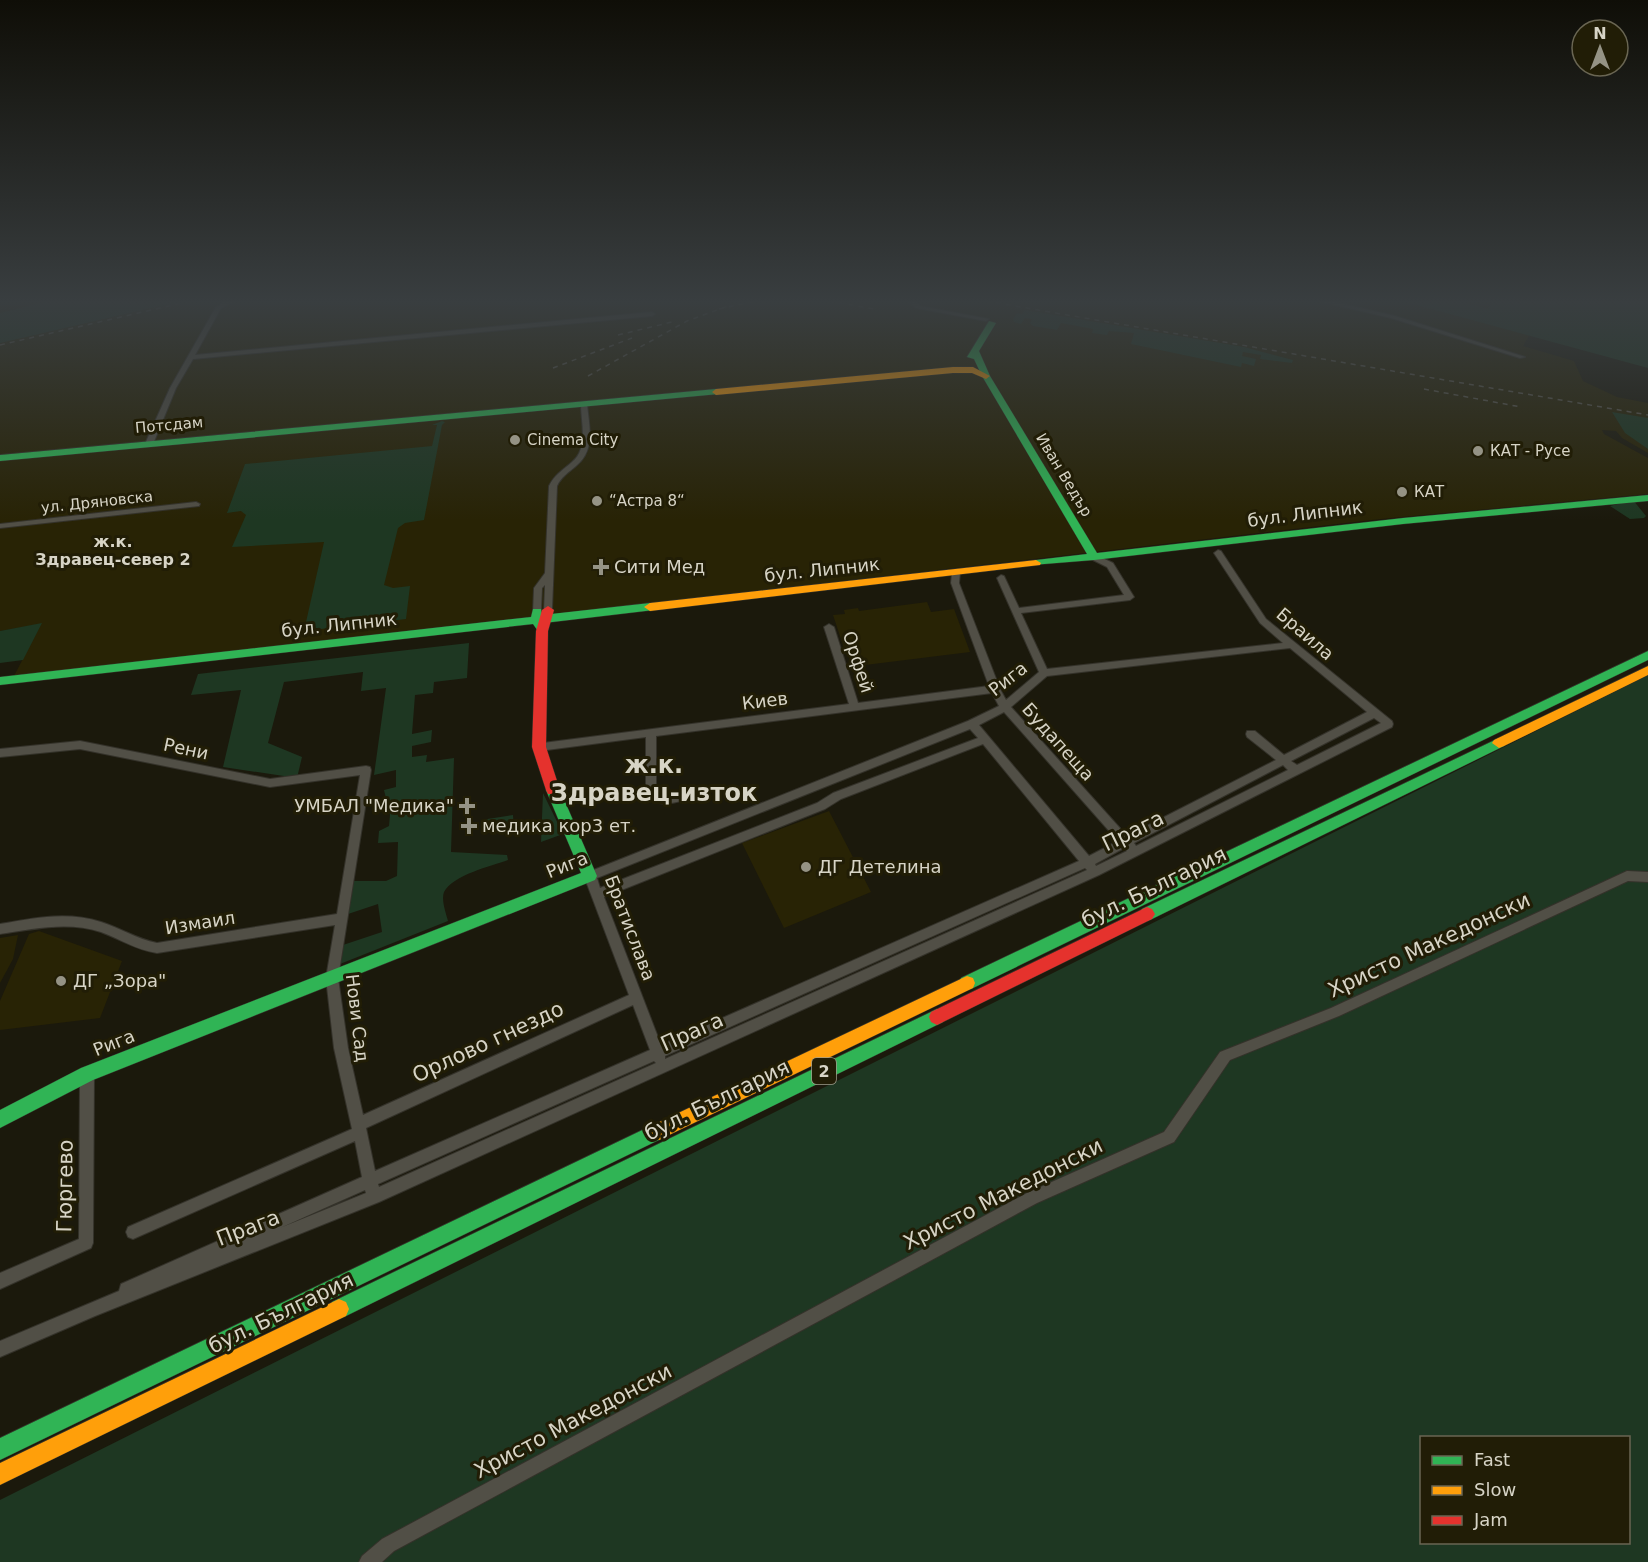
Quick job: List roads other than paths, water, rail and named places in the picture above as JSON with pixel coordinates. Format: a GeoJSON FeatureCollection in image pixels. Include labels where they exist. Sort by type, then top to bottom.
{"type":"FeatureCollection","features":[{"type":"Feature","properties":{"kind":"main road","name":"Потсдам"},"geometry":{"type":"LineString","coordinates":[[0,458],[911,374]]}},
{"type":"Feature","properties":{"kind":"main road","name":"Потсдам"},"geometry":{"type":"LineString","coordinates":[[981,374],[986,376]]}},
{"type":"Feature","properties":{"kind":"main road","name":"Иван Ведър"},"geometry":{"type":"LineString","coordinates":[[986,376],[1092,553]]}},
{"type":"Feature","properties":{"kind":"main road","name":"бул. Липник"},"geometry":{"type":"LineString","coordinates":[[0,681],[1648,489]]}},
{"type":"Feature","properties":{"kind":"main road","name":"бул. Липник"},"geometry":{"type":"LineString","coordinates":[[1399,517],[1648,498]]}},
{"type":"Feature","properties":{"kind":"main road","name":"бул. Липник"},"geometry":{"type":"LineString","coordinates":[[0,672],[956,578],[1092,553]]}},
{"type":"Feature","properties":{"kind":"main road","name":"Братислава"},"geometry":{"type":"LineString","coordinates":[[542,618],[539,747],[551,784],[590,876]]}},
{"type":"Feature","properties":{"kind":"main road","name":"бул. България"},"geometry":{"type":"LineString","coordinates":[[0,1449],[1648,656]]}},
{"type":"Feature","properties":{"kind":"main road","name":"бул. България"},"geometry":{"type":"LineString","coordinates":[[0,1474],[1648,670]]}},
{"type":"Feature","properties":{"kind":"main road","name":"Рига"},"geometry":{"type":"LineString","coordinates":[[0,1119],[87,1074],[590,876]]}},
{"type":"Feature","properties":{"kind":"street"},"geometry":{"type":"LineString","coordinates":[[149,444],[182,374]]}},
{"type":"Feature","properties":{"kind":"street"},"geometry":{"type":"LineString","coordinates":[[542,618],[538,588],[550,573],[553,486],[559,475],[578,460],[584,452],[584,404]]}},
{"type":"Feature","properties":{"kind":"street","name":"ул. Дряновска"},"geometry":{"type":"LineString","coordinates":[[0,526],[196,504]]}},
{"type":"Feature","properties":{"kind":"street"},"geometry":{"type":"LineString","coordinates":[[1016,611],[1130,597],[1110,565],[1092,553]]}},
{"type":"Feature","properties":{"kind":"street","name":"Браила"},"geometry":{"type":"LineString","coordinates":[[1218,553],[1263,621],[1388,724]]}},
{"type":"Feature","properties":{"kind":"street","name":"Будапеща"},"geometry":{"type":"LineString","coordinates":[[956,578],[995,689],[1005,707],[1131,848]]}},
{"type":"Feature","properties":{"kind":"street"},"geometry":{"type":"LineString","coordinates":[[1001,578],[1044,674]]}},
{"type":"Feature","properties":{"kind":"street","name":"Орфей"},"geometry":{"type":"LineString","coordinates":[[829,627],[854,706]]}},
{"type":"Feature","properties":{"kind":"street","name":"Рига"},"geometry":{"type":"LineString","coordinates":[[590,876],[972,724],[1005,707],[1044,674],[1290,645]]}},
{"type":"Feature","properties":{"kind":"street","name":"Киев"},"geometry":{"type":"LineString","coordinates":[[539,747],[995,689]]}},
{"type":"Feature","properties":{"kind":"street"},"geometry":{"type":"LineString","coordinates":[[1131,848],[1284,760],[1374,713]]}},
{"type":"Feature","properties":{"kind":"street"},"geometry":{"type":"LineString","coordinates":[[86,1310],[141,1281],[657,1053],[1091,867],[972,724]]}},
{"type":"Feature","properties":{"kind":"street","name":"Прага"},"geometry":{"type":"LineString","coordinates":[[0,1349],[86,1310],[276,1239],[374,1197],[661,1067],[1297,771],[1388,724]]}},
{"type":"Feature","properties":{"kind":"street"},"geometry":{"type":"LineString","coordinates":[[651,732],[651,796],[659,800],[680,797]]}},
{"type":"Feature","properties":{"kind":"street"},"geometry":{"type":"LineString","coordinates":[[1251,734],[1297,771]]}},
{"type":"Feature","properties":{"kind":"street"},"geometry":{"type":"LineString","coordinates":[[597,894],[984,740]]}},
{"type":"Feature","properties":{"kind":"street","name":"Рени"},"geometry":{"type":"LineString","coordinates":[[0,753],[80,745],[270,783],[366,770]]}},
{"type":"Feature","properties":{"kind":"street","name":"Нови Сад"},"geometry":{"type":"LineString","coordinates":[[366,770],[339,919],[332,978],[341,1048],[357,1129],[374,1197]]}},
{"type":"Feature","properties":{"kind":"street","name":"Братислава"},"geometry":{"type":"LineString","coordinates":[[590,876],[637,997],[661,1067]]}},
{"type":"Feature","properties":{"kind":"street","name":"Христо Македонски"},"geometry":{"type":"LineString","coordinates":[[368,1562],[388,1545],[1022,1203],[1169,1137],[1225,1056],[1335,1012],[1627,876],[1648,877]]}},
{"type":"Feature","properties":{"kind":"street","name":"Измаил"},"geometry":{"type":"LineString","coordinates":[[0,929],[61,920],[80,921],[103,927],[145,947],[157,948],[339,919]]}},
{"type":"Feature","properties":{"kind":"street","name":"Орлово гнездо"},"geometry":{"type":"LineString","coordinates":[[133,1232],[637,997]]}},
{"type":"Feature","properties":{"kind":"street","name":"Гюргево"},"geometry":{"type":"LineString","coordinates":[[0,1281],[86,1243],[87,1074]]}},
{"type":"Feature","properties":{"kind":"railway"},"geometry":{"type":"LineString","coordinates":[[588,376],[592,374]]}},
{"type":"Feature","properties":{"kind":"railway"},"geometry":{"type":"LineString","coordinates":[[1409,374],[1648,415]]}},
{"type":"Feature","properties":{"kind":"railway"},"geometry":{"type":"LineString","coordinates":[[1424,389],[1521,407]]}},
{"type":"Feature","properties":{"kind":"place","name":"Cinema City"},"geometry":{"type":"Point","coordinates":[515,440]}},
{"type":"Feature","properties":{"kind":"place","name":"КАТ - Русе"},"geometry":{"type":"Point","coordinates":[1478,451]}},
{"type":"Feature","properties":{"kind":"place","name":"КАТ"},"geometry":{"type":"Point","coordinates":[1402,492]}},
{"type":"Feature","properties":{"kind":"place","name":"“Астра 8“"},"geometry":{"type":"Point","coordinates":[597,501]}},
{"type":"Feature","properties":{"kind":"place","name":"Сити Мед"},"geometry":{"type":"Point","coordinates":[601,567]}},
{"type":"Feature","properties":{"kind":"place","name":"УМБАЛ \"Медика\""},"geometry":{"type":"Point","coordinates":[467,806]}},
{"type":"Feature","properties":{"kind":"place","name":"медика кор3 ет."},"geometry":{"type":"Point","coordinates":[469,826]}},
{"type":"Feature","properties":{"kind":"place","name":"ДГ Детелина"},"geometry":{"type":"Point","coordinates":[806,867]}},
{"type":"Feature","properties":{"kind":"place","name":"ДГ „Зора\""},"geometry":{"type":"Point","coordinates":[61,981]}},
{"type":"Feature","properties":{"kind":"district","name":"ж.к. Здравец-север 2"},"geometry":{"type":"Point","coordinates":[113,550]}},
{"type":"Feature","properties":{"kind":"district","name":"ж.к. Здравец-изток"},"geometry":{"type":"Point","coordinates":[654,779]}}]}
